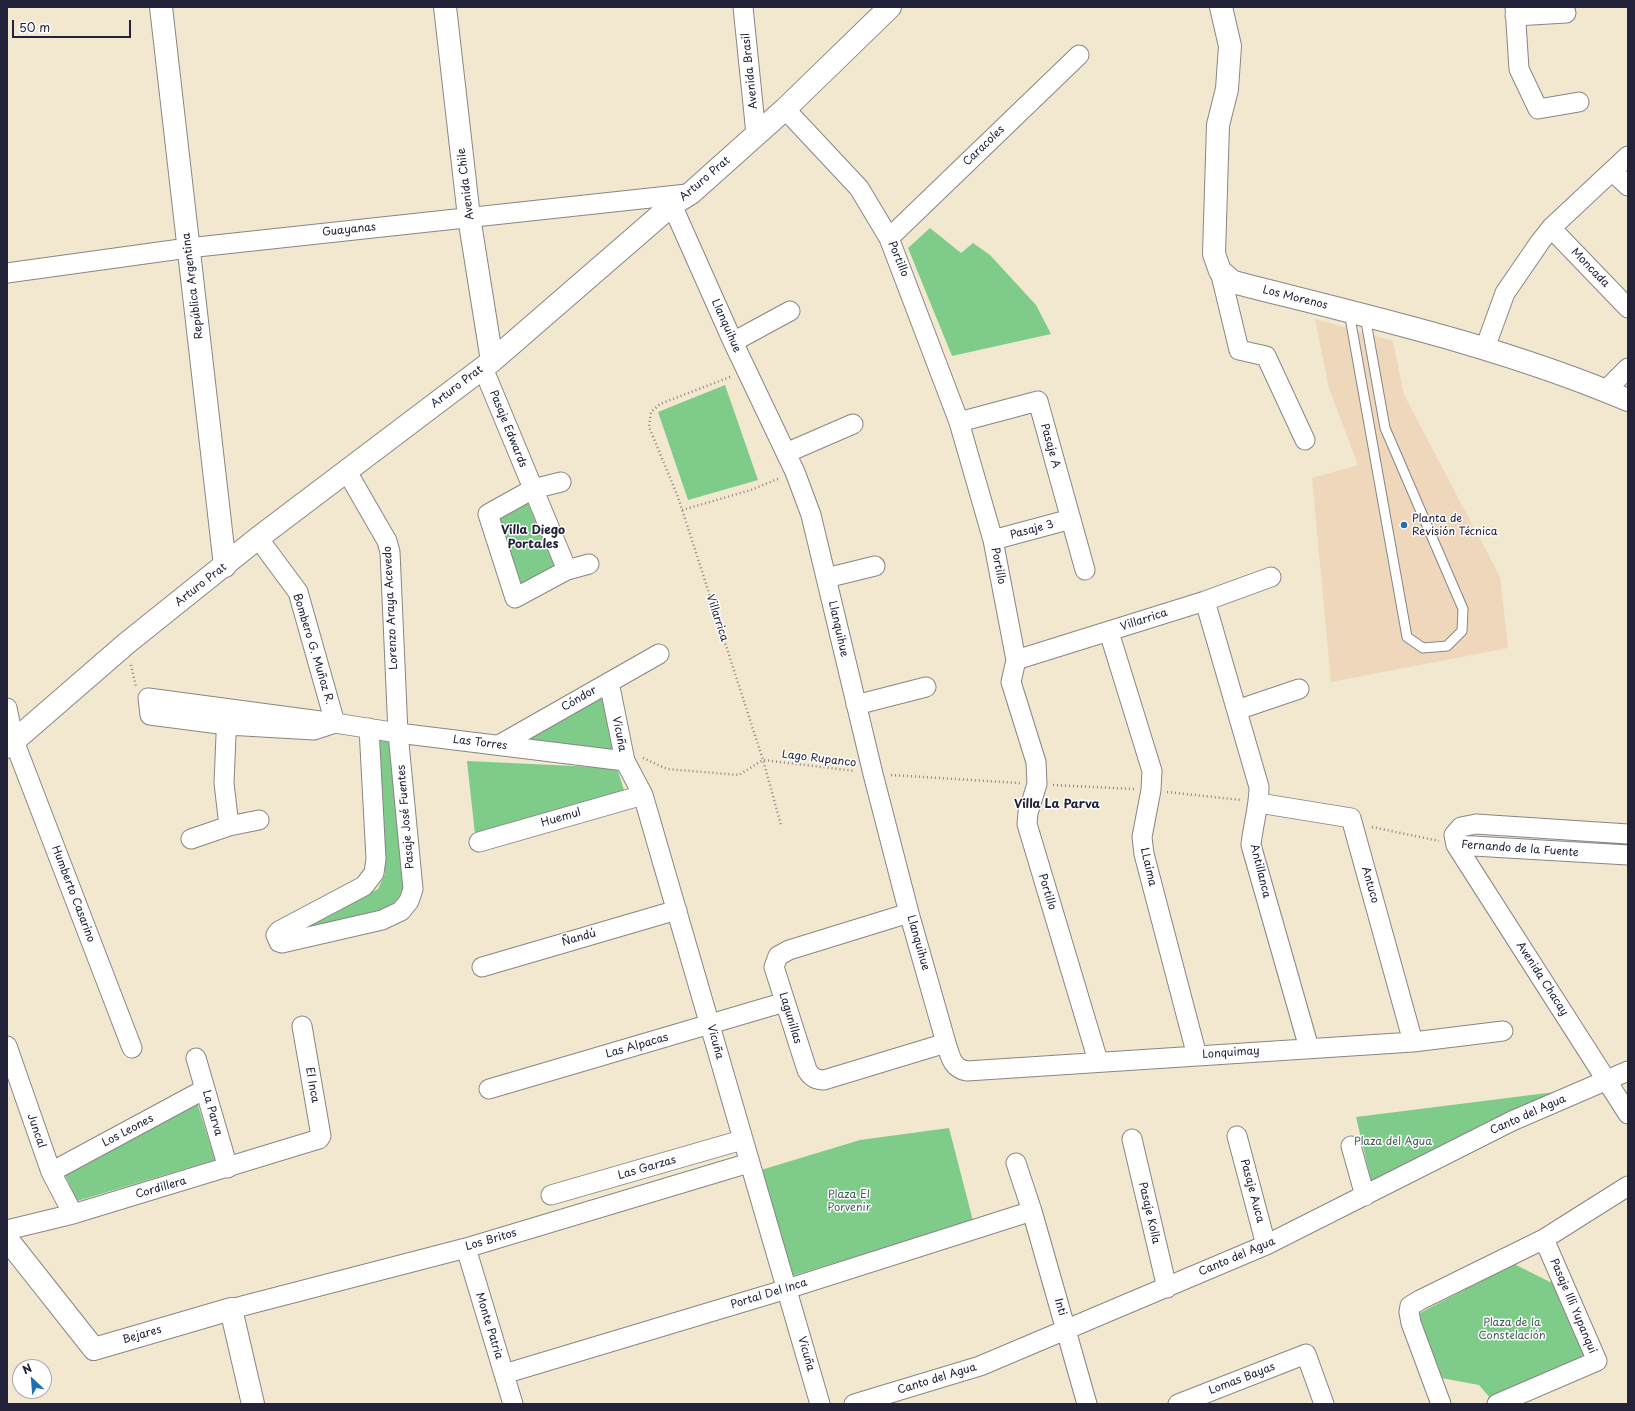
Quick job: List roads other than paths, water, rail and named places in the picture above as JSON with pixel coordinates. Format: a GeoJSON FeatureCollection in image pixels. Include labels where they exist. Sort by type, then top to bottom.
{"type":"FeatureCollection","features":[{"type":"Feature","properties":{"kind":"main road","name":"República Argentina"},"geometry":{"type":"LineString","coordinates":[[161,7],[225,566]]}},
{"type":"Feature","properties":{"kind":"main road","name":"Avenida Chile"},"geometry":{"type":"LineString","coordinates":[[446,7],[469,217],[488,364]]}},
{"type":"Feature","properties":{"kind":"main road","name":"Arturo Prat"},"geometry":{"type":"LineString","coordinates":[[10,744],[127,643],[225,566],[258,538],[488,364],[672,205],[691,193],[785,109],[890,7]]}},
{"type":"Feature","properties":{"kind":"main road"},"geometry":{"type":"LineString","coordinates":[[1220,271],[1214,254],[1218,124],[1227,89],[1230,46],[1221,7]]}},
{"type":"Feature","properties":{"kind":"main road","name":"Los Morenos"},"geometry":{"type":"LineString","coordinates":[[1220,271],[1233,282],[1485,348],[1606,390],[1628,400]]}},
{"type":"Feature","properties":{"kind":"main road","name":"Bejares"},"geometry":{"type":"LineString","coordinates":[[7,1239],[94,1349],[232,1309]]}},
{"type":"Feature","properties":{"kind":"main road"},"geometry":{"type":"LineString","coordinates":[[232,1309],[253,1404]]}},
{"type":"Feature","properties":{"kind":"street","name":"Avenida Brasil"},"geometry":{"type":"LineString","coordinates":[[743,7],[756,134]]}},
{"type":"Feature","properties":{"kind":"street"},"geometry":{"type":"LineString","coordinates":[[1566,13],[1515,12],[1519,69],[1538,109],[1579,102]]}},
{"type":"Feature","properties":{"kind":"street","name":"Caracoles"},"geometry":{"type":"LineString","coordinates":[[890,238],[1079,55]]}},
{"type":"Feature","properties":{"kind":"street","name":"Portillo"},"geometry":{"type":"LineString","coordinates":[[785,109],[859,188],[890,238],[959,422],[993,540],[1016,660],[1011,682],[1036,762],[1037,784],[1028,813],[1027,824],[1098,1061]]}},
{"type":"Feature","properties":{"kind":"street"},"geometry":{"type":"LineString","coordinates":[[1485,348],[1505,293],[1551,228],[1628,156]]}},
{"type":"Feature","properties":{"kind":"street"},"geometry":{"type":"LineString","coordinates":[[1612,171],[1628,186]]}},
{"type":"Feature","properties":{"kind":"street","name":"Guayanas"},"geometry":{"type":"LineString","coordinates":[[7,273],[188,248],[691,193]]}},
{"type":"Feature","properties":{"kind":"street","name":"Llanquihue"},"geometry":{"type":"LineString","coordinates":[[672,205],[733,342],[795,472],[811,515],[856,705],[909,913],[946,1043],[953,1062],[958,1068]]}},
{"type":"Feature","properties":{"kind":"street","name":"Moncada"},"geometry":{"type":"LineString","coordinates":[[1551,228],[1628,308]]}},
{"type":"Feature","properties":{"kind":"street"},"geometry":{"type":"LineString","coordinates":[[1220,271],[1239,350],[1266,356],[1305,440]]}},
{"type":"Feature","properties":{"kind":"street"},"geometry":{"type":"LineString","coordinates":[[733,342],[790,311]]}},
{"type":"Feature","properties":{"kind":"street","name":"Pasaje Edwards"},"geometry":{"type":"LineString","coordinates":[[488,364],[533,489],[567,570]]}},
{"type":"Feature","properties":{"kind":"street"},"geometry":{"type":"LineString","coordinates":[[1606,390],[1628,368]]}},
{"type":"Feature","properties":{"kind":"street","name":"Pasaje A"},"geometry":{"type":"LineString","coordinates":[[959,422],[1038,401],[1085,570]]}},
{"type":"Feature","properties":{"kind":"street"},"geometry":{"type":"LineString","coordinates":[[786,454],[853,424]]}},
{"type":"Feature","properties":{"kind":"street","name":"Lorenzo Araya Acevedo"},"geometry":{"type":"LineString","coordinates":[[346,470],[387,541],[390,552],[398,733]]}},
{"type":"Feature","properties":{"kind":"street"},"geometry":{"type":"LineString","coordinates":[[561,482],[533,489],[488,514],[515,598],[567,570],[589,564]]}},
{"type":"Feature","properties":{"kind":"street","name":"Pasaje 3"},"geometry":{"type":"LineString","coordinates":[[993,540],[1071,520]]}},
{"type":"Feature","properties":{"kind":"street","name":"Bombero G. Muñoz R."},"geometry":{"type":"LineString","coordinates":[[258,538],[298,592],[335,723]]}},
{"type":"Feature","properties":{"kind":"street"},"geometry":{"type":"LineString","coordinates":[[826,578],[875,566]]}},
{"type":"Feature","properties":{"kind":"street","name":"Villarrica"},"geometry":{"type":"LineString","coordinates":[[1016,660],[1205,601],[1271,577]]}},
{"type":"Feature","properties":{"kind":"street","name":"Antillanca"},"geometry":{"type":"LineString","coordinates":[[1205,601],[1259,787],[1259,802],[1253,829],[1252,846],[1309,1048]]}},
{"type":"Feature","properties":{"kind":"street","name":"LLaima"},"geometry":{"type":"LineString","coordinates":[[1109,632],[1152,771],[1151,790],[1142,837],[1144,854],[1197,1056]]}},
{"type":"Feature","properties":{"kind":"street","name":"Cóndor"},"geometry":{"type":"LineString","coordinates":[[498,745],[659,654]]}},
{"type":"Feature","properties":{"kind":"street","name":"Vicuña"},"geometry":{"type":"LineString","coordinates":[[609,682],[624,755],[642,795],[677,910],[742,1140],[820,1404]]}},
{"type":"Feature","properties":{"kind":"street"},"geometry":{"type":"LineString","coordinates":[[856,705],[926,688]]}},
{"type":"Feature","properties":{"kind":"street"},"geometry":{"type":"LineString","coordinates":[[1237,710],[1298,689]]}},
{"type":"Feature","properties":{"kind":"street","name":"Las Torres"},"geometry":{"type":"LineString","coordinates":[[149,706],[227,717],[335,723],[398,733],[498,745],[624,755]]}},
{"type":"Feature","properties":{"kind":"street","name":"Humberto Casarino"},"geometry":{"type":"LineString","coordinates":[[7,708],[10,744],[132,1048]]}},
{"type":"Feature","properties":{"kind":"street"},"geometry":{"type":"LineString","coordinates":[[227,717],[224,784],[229,826]]}},
{"type":"Feature","properties":{"kind":"street","name":"Pasaje José Fuentes"},"geometry":{"type":"LineString","coordinates":[[369,728],[376,859],[374,873],[364,886],[279,931],[276,935],[279,942],[282,943],[382,920],[401,911],[409,901],[413,889],[398,733]]}},
{"type":"Feature","properties":{"kind":"street","name":"Huemul"},"geometry":{"type":"LineString","coordinates":[[480,842],[642,795]]}},
{"type":"Feature","properties":{"kind":"street","name":"Antuco"},"geometry":{"type":"LineString","coordinates":[[1259,802],[1351,818],[1413,1042]]}},
{"type":"Feature","properties":{"kind":"street"},"geometry":{"type":"LineString","coordinates":[[191,839],[229,826],[259,820]]}},
{"type":"Feature","properties":{"kind":"street","name":"Fernando de la Fuente"},"geometry":{"type":"LineString","coordinates":[[1628,834],[1476,824],[1461,827],[1454,835],[1456,845],[1628,855]]}},
{"type":"Feature","properties":{"kind":"street","name":"Avenida Chacay"},"geometry":{"type":"LineString","coordinates":[[1456,845],[1628,1114]]}},
{"type":"Feature","properties":{"kind":"street","name":"Ñandú"},"geometry":{"type":"LineString","coordinates":[[482,967],[677,910]]}},
{"type":"Feature","properties":{"kind":"street","name":"Lagunillas"},"geometry":{"type":"LineString","coordinates":[[909,913],[789,950],[778,956],[774,966],[807,1070],[809,1075],[817,1080],[824,1080],[946,1043]]}},
{"type":"Feature","properties":{"kind":"street","name":"Las Alpacas"},"geometry":{"type":"LineString","coordinates":[[490,1090],[785,1002]]}},
{"type":"Feature","properties":{"kind":"street","name":"El Inca"},"geometry":{"type":"LineString","coordinates":[[302,1026],[321,1136],[315,1142]]}},
{"type":"Feature","properties":{"kind":"street","name":"Lonquimay"},"geometry":{"type":"LineString","coordinates":[[958,1068],[967,1071],[1098,1061],[1413,1042],[1503,1031]]}},
{"type":"Feature","properties":{"kind":"street","name":"Juncal"},"geometry":{"type":"LineString","coordinates":[[7,1046],[50,1172],[73,1214]]}},
{"type":"Feature","properties":{"kind":"street","name":"La Parva"},"geometry":{"type":"LineString","coordinates":[[196,1058],[228,1168]]}},
{"type":"Feature","properties":{"kind":"street","name":"Canto del Agua"},"geometry":{"type":"LineString","coordinates":[[854,1404],[980,1366],[1067,1331],[1266,1246],[1512,1121],[1628,1071]]}},
{"type":"Feature","properties":{"kind":"street","name":"Los Leones"},"geometry":{"type":"LineString","coordinates":[[50,1172],[205,1089]]}},
{"type":"Feature","properties":{"kind":"street","name":"Pasaje Auca"},"geometry":{"type":"LineString","coordinates":[[1237,1136],[1266,1246]]}},
{"type":"Feature","properties":{"kind":"street","name":"Pasaje Kolla"},"geometry":{"type":"LineString","coordinates":[[1132,1139],[1167,1288]]}},
{"type":"Feature","properties":{"kind":"street","name":"Las Garzas"},"geometry":{"type":"LineString","coordinates":[[551,1195],[742,1140]]}},
{"type":"Feature","properties":{"kind":"street","name":"Cordillera"},"geometry":{"type":"LineString","coordinates":[[7,1230],[73,1214],[315,1142]]}},
{"type":"Feature","properties":{"kind":"street"},"geometry":{"type":"LineString","coordinates":[[1352,1146],[1365,1196]]}},
{"type":"Feature","properties":{"kind":"street","name":"Inti"},"geometry":{"type":"LineString","coordinates":[[1016,1162],[1032,1211],[1088,1404]]}},
{"type":"Feature","properties":{"kind":"street","name":"Los Britos"},"geometry":{"type":"LineString","coordinates":[[232,1309],[466,1248],[749,1163]]}},
{"type":"Feature","properties":{"kind":"street"},"geometry":{"type":"LineString","coordinates":[[1441,1404],[1411,1323],[1409,1312],[1410,1306],[1544,1238],[1628,1186]]}},
{"type":"Feature","properties":{"kind":"street","name":"Portal Del Inca"},"geometry":{"type":"LineString","coordinates":[[504,1374],[787,1289],[1032,1211]]}},
{"type":"Feature","properties":{"kind":"street","name":"Pasaje Illi Yupanqui"},"geometry":{"type":"LineString","coordinates":[[1497,1404],[1597,1361],[1544,1238]]}},
{"type":"Feature","properties":{"kind":"street","name":"Monte Patria"},"geometry":{"type":"LineString","coordinates":[[466,1248],[513,1404]]}},
{"type":"Feature","properties":{"kind":"street","name":"Lomas Bayas"},"geometry":{"type":"LineString","coordinates":[[1178,1404],[1306,1354],[1324,1404]]}},
{"type":"Feature","properties":{"kind":"lane"},"geometry":{"type":"LineString","coordinates":[[1357,314],[1385,428],[1463,609],[1462,631],[1447,646],[1423,648],[1407,637],[1357,314]]}},
{"type":"Feature","properties":{"kind":"place","name":"Planta de Revisión Técnica"},"geometry":{"type":"Point","coordinates":[1404,525]}},
{"type":"Feature","properties":{"kind":"district","name":"Villa Diego Portales"},"geometry":{"type":"Point","coordinates":[533,538]}},
{"type":"Feature","properties":{"kind":"district","name":"Villa La Parva"},"geometry":{"type":"Point","coordinates":[1057,805]}},
{"type":"Feature","properties":{"kind":"park label","name":"Plaza del Agua"},"geometry":{"type":"Point","coordinates":[1393,1142]}},
{"type":"Feature","properties":{"kind":"park label","name":"Plaza El Porvenir"},"geometry":{"type":"Point","coordinates":[849,1201]}},
{"type":"Feature","properties":{"kind":"park label","name":"Plaza de la Constelación"},"geometry":{"type":"Point","coordinates":[1512,1329]}}]}
